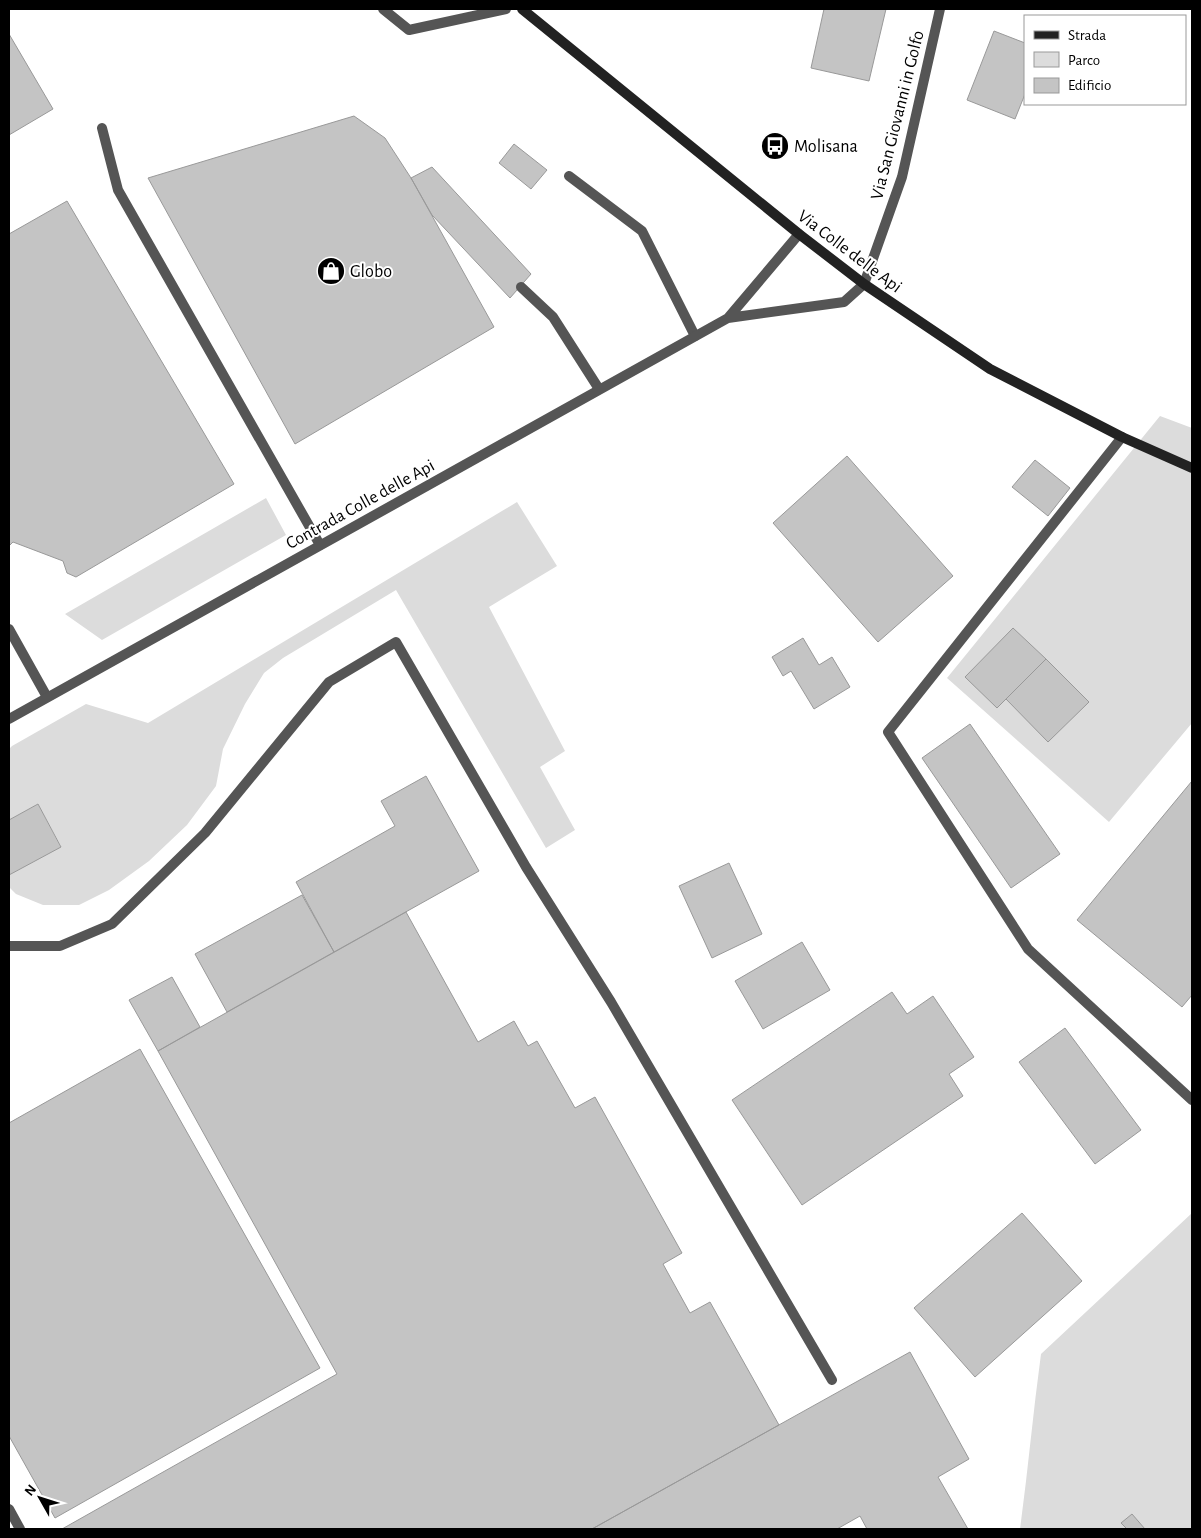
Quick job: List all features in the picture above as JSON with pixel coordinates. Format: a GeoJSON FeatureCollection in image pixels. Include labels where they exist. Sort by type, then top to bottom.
{"type":"FeatureCollection","features":[{"type":"Feature","properties":{"kind":"main road","name":"Via Colle delle Api"},"geometry":{"type":"LineString","coordinates":[[522,9],[799,234],[864,284],[990,369],[1122,437],[1192,468]]}},
{"type":"Feature","properties":{"kind":"street"},"geometry":{"type":"LineString","coordinates":[[383,9],[409,30],[506,9]]}},
{"type":"Feature","properties":{"kind":"street","name":"Via San Giovanni in Golfo"},"geometry":{"type":"LineString","coordinates":[[864,284],[902,177],[940,9]]}},
{"type":"Feature","properties":{"kind":"street"},"geometry":{"type":"LineString","coordinates":[[102,128],[118,190],[320,545]]}},
{"type":"Feature","properties":{"kind":"street"},"geometry":{"type":"LineString","coordinates":[[569,176],[642,231],[695,336]]}},
{"type":"Feature","properties":{"kind":"street","name":"Contrada Colle delle Api"},"geometry":{"type":"LineString","coordinates":[[728,318],[799,234]]}},
{"type":"Feature","properties":{"kind":"street","name":"Contrada Colle delle Api"},"geometry":{"type":"LineString","coordinates":[[9,719],[728,318],[844,302],[864,284]]}},
{"type":"Feature","properties":{"kind":"street"},"geometry":{"type":"LineString","coordinates":[[521,286],[553,317],[599,389]]}},
{"type":"Feature","properties":{"kind":"street"},"geometry":{"type":"LineString","coordinates":[[1122,437],[888,732],[1028,949],[1192,1100]]}},
{"type":"Feature","properties":{"kind":"street"},"geometry":{"type":"LineString","coordinates":[[9,628],[47,697]]}},
{"type":"Feature","properties":{"kind":"street"},"geometry":{"type":"LineString","coordinates":[[9,946],[60,946],[112,924],[205,834],[329,682],[396,642],[526,868],[611,1002],[832,1380]]}},
{"type":"Feature","properties":{"kind":"street"},"geometry":{"type":"LineString","coordinates":[[9,1509],[20,1529]]}},
{"type":"Feature","properties":{"kind":"green space"},"geometry":{"type":"Polygon","coordinates":[[[1160,416],[1192,428],[1192,723],[1109,822],[947,678],[1160,416]]]}},
{"type":"Feature","properties":{"kind":"green space"},"geometry":{"type":"Polygon","coordinates":[[[266,498],[286,535],[102,640],[65,614],[266,498]]]}},
{"type":"Feature","properties":{"kind":"green space"},"geometry":{"type":"Polygon","coordinates":[[[517,502],[557,566],[489,607],[565,751],[540,767],[575,830],[546,848],[396,590],[283,658],[264,673],[245,704],[223,749],[216,786],[187,825],[149,861],[109,890],[79,905],[43,905],[16,894],[9,887],[9,875],[61,846],[38,804],[9,820],[9,749],[12,746],[86,704],[148,723],[517,502]]]}},
{"type":"Feature","properties":{"kind":"green space"},"geometry":{"type":"Polygon","coordinates":[[[1192,1213],[1192,1529],[1020,1529],[1041,1354],[1192,1213]]]}},
{"type":"Feature","properties":{"kind":"building"},"geometry":{"type":"Polygon","coordinates":[[[824,9],[886,9],[869,81],[811,68],[824,9]]]}},
{"type":"Feature","properties":{"kind":"building"},"geometry":{"type":"Polygon","coordinates":[[[994,31],[1024,43],[1024,96],[1015,119],[967,100],[994,31]]]}},
{"type":"Feature","properties":{"kind":"building"},"geometry":{"type":"Polygon","coordinates":[[[9,34],[53,109],[9,135],[9,34]]]}},
{"type":"Feature","properties":{"kind":"building","name":"Globo"},"geometry":{"type":"Polygon","coordinates":[[[354,116],[385,138],[411,178],[494,327],[295,444],[148,178],[354,116]]]}},
{"type":"Feature","properties":{"kind":"building"},"geometry":{"type":"Polygon","coordinates":[[[514,144],[547,170],[531,189],[499,163],[514,144]]]}},
{"type":"Feature","properties":{"kind":"building"},"geometry":{"type":"Polygon","coordinates":[[[432,167],[531,274],[510,298],[432,215],[411,178],[432,167]]]}},
{"type":"Feature","properties":{"kind":"building"},"geometry":{"type":"Polygon","coordinates":[[[67,201],[234,484],[76,577],[67,573],[63,561],[13,542],[9,546],[9,234],[67,201]]]}},
{"type":"Feature","properties":{"kind":"building"},"geometry":{"type":"Polygon","coordinates":[[[847,456],[953,576],[878,642],[773,523],[847,456]]]}},
{"type":"Feature","properties":{"kind":"building"},"geometry":{"type":"Polygon","coordinates":[[[1035,460],[1070,488],[1048,516],[1012,487],[1035,460]]]}},
{"type":"Feature","properties":{"kind":"building"},"geometry":{"type":"Polygon","coordinates":[[[1013,628],[1046,659],[997,708],[965,677],[1013,628]]]}},
{"type":"Feature","properties":{"kind":"building"},"geometry":{"type":"Polygon","coordinates":[[[803,638],[819,665],[832,657],[850,687],[814,709],[791,671],[783,676],[772,657],[803,638]]]}},
{"type":"Feature","properties":{"kind":"building"},"geometry":{"type":"Polygon","coordinates":[[[1046,659],[1089,702],[1048,742],[1006,699],[1046,659]]]}},
{"type":"Feature","properties":{"kind":"building"},"geometry":{"type":"Polygon","coordinates":[[[970,724],[1060,854],[1011,888],[922,758],[970,724]]]}},
{"type":"Feature","properties":{"kind":"building"},"geometry":{"type":"Polygon","coordinates":[[[426,776],[479,871],[334,952],[296,882],[395,826],[381,801],[426,776]]]}},
{"type":"Feature","properties":{"kind":"building"},"geometry":{"type":"Polygon","coordinates":[[[1192,781],[1192,995],[1182,1007],[1077,920],[1192,781]]]}},
{"type":"Feature","properties":{"kind":"building"},"geometry":{"type":"Polygon","coordinates":[[[38,804],[61,847],[9,875],[9,820],[38,804]]]}},
{"type":"Feature","properties":{"kind":"building"},"geometry":{"type":"Polygon","coordinates":[[[729,863],[762,934],[712,958],[679,886],[729,863]]]}},
{"type":"Feature","properties":{"kind":"building"},"geometry":{"type":"Polygon","coordinates":[[[302,895],[334,952],[227,1012],[195,954],[302,895]]]}},
{"type":"Feature","properties":{"kind":"building"},"geometry":{"type":"Polygon","coordinates":[[[406,912],[478,1042],[514,1021],[528,1046],[537,1041],[575,1108],[595,1097],[682,1253],[663,1264],[690,1313],[710,1302],[779,1425],[592,1529],[62,1529],[337,1374],[158,1051],[406,912]]]}},
{"type":"Feature","properties":{"kind":"building"},"geometry":{"type":"Polygon","coordinates":[[[802,942],[830,990],[763,1029],[735,981],[802,942]]]}},
{"type":"Feature","properties":{"kind":"building"},"geometry":{"type":"Polygon","coordinates":[[[172,977],[200,1027],[158,1051],[129,1000],[172,977]]]}},
{"type":"Feature","properties":{"kind":"building"},"geometry":{"type":"Polygon","coordinates":[[[892,992],[907,1014],[933,996],[974,1057],[949,1074],[963,1096],[802,1205],[732,1100],[892,992]]]}},
{"type":"Feature","properties":{"kind":"building"},"geometry":{"type":"Polygon","coordinates":[[[1065,1028],[1141,1130],[1095,1164],[1019,1062],[1065,1028]]]}},
{"type":"Feature","properties":{"kind":"building"},"geometry":{"type":"Polygon","coordinates":[[[140,1049],[320,1368],[55,1518],[9,1436],[9,1123],[140,1049]]]}},
{"type":"Feature","properties":{"kind":"building"},"geometry":{"type":"Polygon","coordinates":[[[1022,1213],[1082,1281],[975,1377],[914,1308],[1022,1213]]]}},
{"type":"Feature","properties":{"kind":"building"},"geometry":{"type":"Polygon","coordinates":[[[910,1352],[969,1459],[938,1477],[968,1529],[867,1529],[860,1516],[837,1529],[592,1529],[910,1352]]]}},
{"type":"Feature","properties":{"kind":"building"},"geometry":{"type":"Polygon","coordinates":[[[1132,1514],[1145,1529],[1127,1529],[1121,1523],[1132,1514]]]}},
{"type":"Feature","properties":{"kind":"place","name":"Molisana"},"geometry":{"type":"Point","coordinates":[775,146]}},
{"type":"Feature","properties":{"kind":"place","name":"Globo"},"geometry":{"type":"Point","coordinates":[331,271]}}]}
